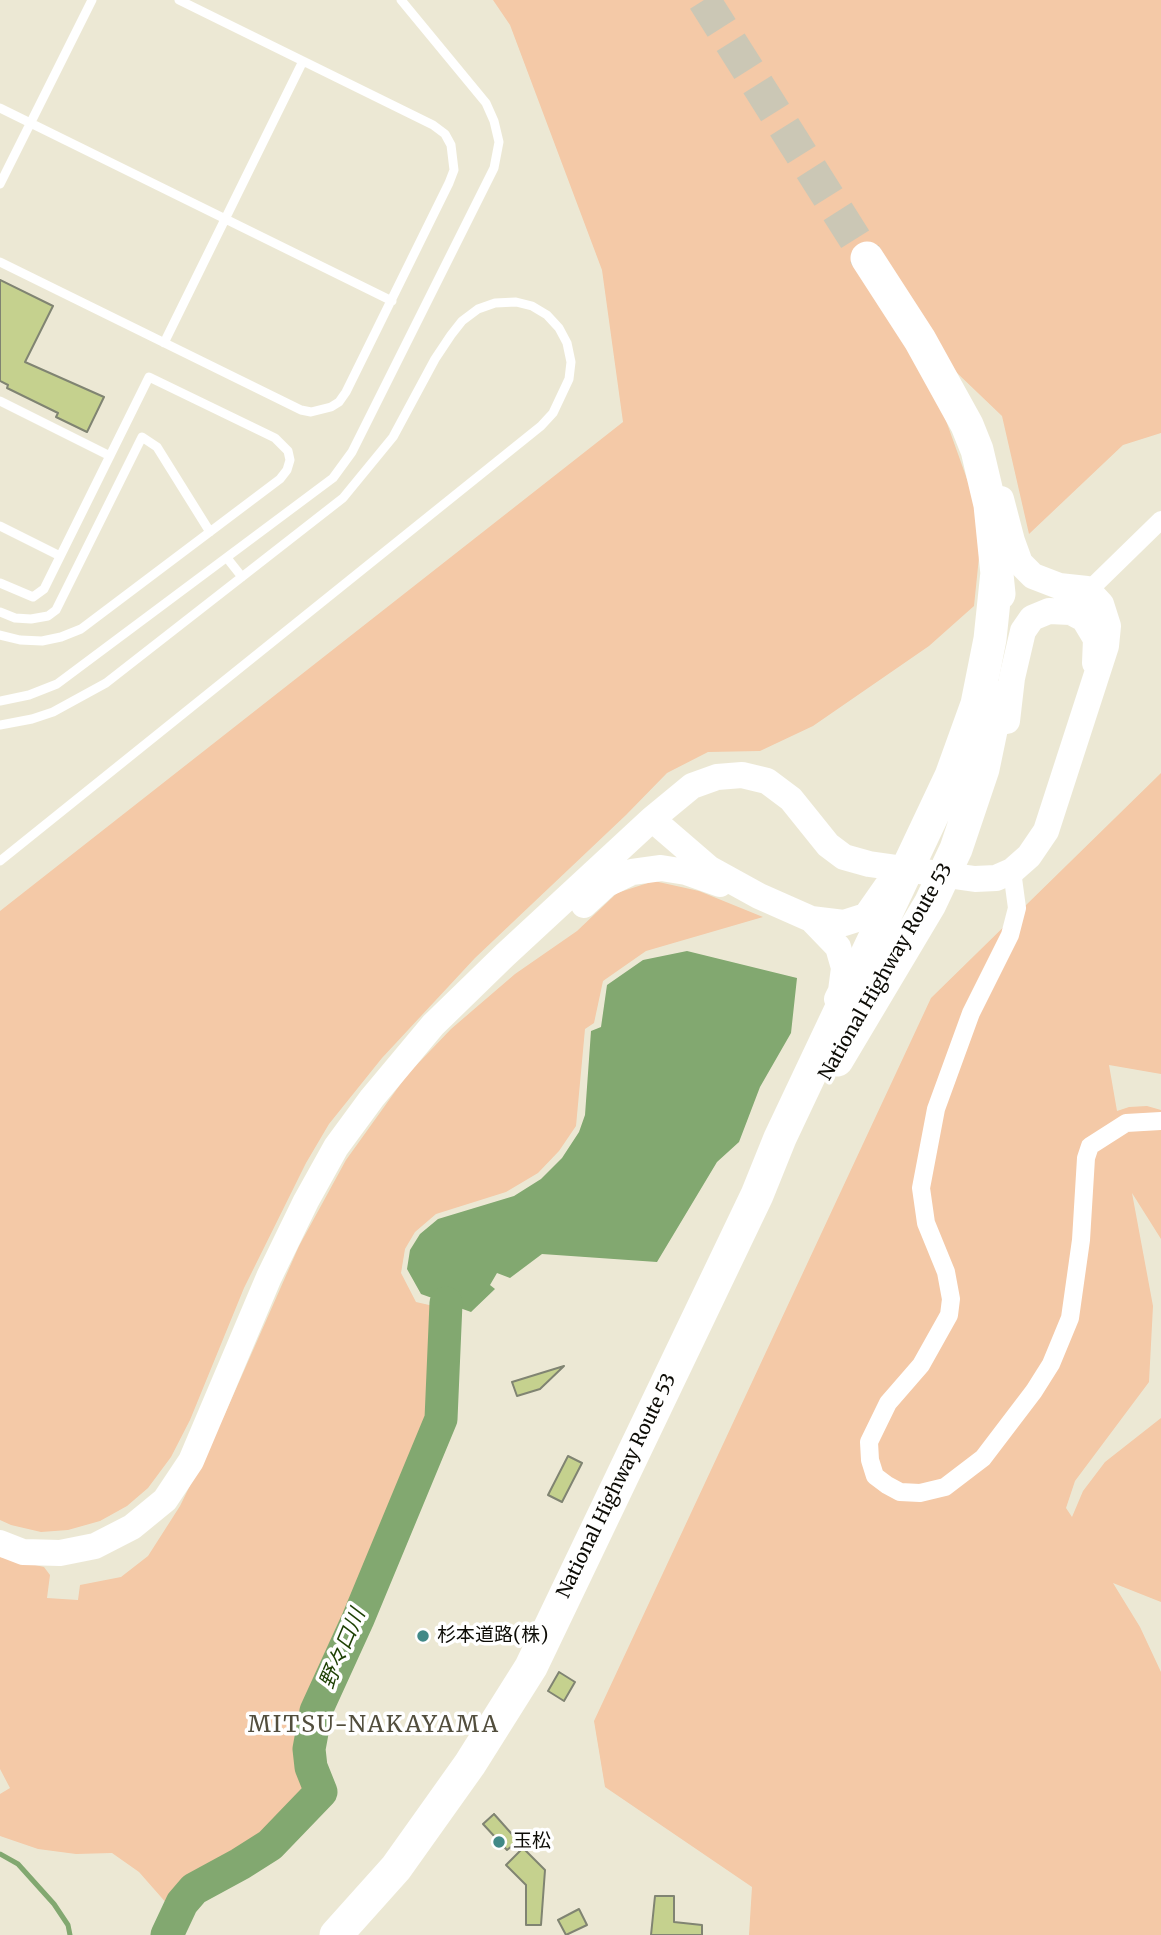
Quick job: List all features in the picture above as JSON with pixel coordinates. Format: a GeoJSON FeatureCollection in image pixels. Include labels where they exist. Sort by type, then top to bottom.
{"type":"FeatureCollection","features":[{"type":"Feature","properties":{"kind":"highway","name":"National Highway Route 53"},"geometry":{"type":"LineString","coordinates":[[757,1195],[930,904],[956,849],[983,769],[1001,682],[1003,648],[997,572],[990,505],[977,450],[967,425],[920,340],[867,258]]}},
{"type":"Feature","properties":{"kind":"highway","name":"National Highway Route 53"},"geometry":{"type":"LineString","coordinates":[[336,1935],[396,1868],[470,1764],[531,1667],[757,1195],[780,1138],[951,776],[977,704],[990,639],[997,572]]}},
{"type":"Feature","properties":{"kind":"street"},"geometry":{"type":"LineString","coordinates":[[0,1543],[23,1552],[60,1553],[95,1546],[132,1527],[166,1500],[191,1461],[269,1277],[306,1201],[336,1147],[372,1098],[433,1025],[652,819],[692,786],[717,777],[742,775],[767,781],[791,799],[828,845],[844,857],[869,864],[975,879],[996,878],[1012,871],[1030,856],[1046,831],[1106,646],[1108,626],[1101,604],[1087,589],[1059,586],[1033,576],[1020,563],[992,462],[977,450]]}},
{"type":"Feature","properties":{"kind":"street"},"geometry":{"type":"LineString","coordinates":[[1070,612],[1087,589],[1161,520]]}},
{"type":"Feature","properties":{"kind":"street"},"geometry":{"type":"LineString","coordinates":[[907,943],[944,898],[971,845],[993,783],[1008,718],[1012,678],[1023,631],[1032,618],[1049,611],[1070,612],[1084,619],[1096,639],[1095,678]]}},
{"type":"Feature","properties":{"kind":"street"},"geometry":{"type":"LineString","coordinates":[[652,819],[710,869],[759,896],[811,919],[844,923],[866,916],[884,893],[977,704]]}},
{"type":"Feature","properties":{"kind":"street"},"geometry":{"type":"LineString","coordinates":[[505,955],[560,927],[607,884],[632,872],[661,868],[686,872],[759,896]]}},
{"type":"Feature","properties":{"kind":"street"},"geometry":{"type":"LineString","coordinates":[[1012,871],[1017,908],[1010,935],[971,1013],[936,1109],[921,1188],[926,1223],[946,1272],[951,1299],[949,1315],[920,1365],[888,1403],[869,1442],[870,1460],[875,1476],[900,1492],[920,1493],[945,1487],[983,1458],[1051,1364],[1070,1318],[1081,1240],[1086,1158],[1090,1146],[1126,1124],[1161,1121]]}},
{"type":"Feature","properties":{"kind":"street"},"geometry":{"type":"LineString","coordinates":[[780,1138],[805,1064],[841,991],[844,968],[838,947],[811,919]]}},
{"type":"Feature","properties":{"kind":"lane"},"geometry":{"type":"LineString","coordinates":[[0,184],[92,0]]}},
{"type":"Feature","properties":{"kind":"lane"},"geometry":{"type":"LineString","coordinates":[[0,262],[301,410],[321,410],[339,402],[346,392],[449,183],[454,170],[451,145],[445,134],[433,125],[179,0]]}},
{"type":"Feature","properties":{"kind":"lane"},"geometry":{"type":"LineString","coordinates":[[0,701],[29,695],[57,684],[333,478],[343,466],[494,168],[499,142],[486,103],[401,0]]}},
{"type":"Feature","properties":{"kind":"lane"},"geometry":{"type":"LineString","coordinates":[[164,343],[303,61]]}},
{"type":"Feature","properties":{"kind":"lane"},"geometry":{"type":"LineString","coordinates":[[0,108],[392,301]]}},
{"type":"Feature","properties":{"kind":"lane"},"geometry":{"type":"LineString","coordinates":[[0,724],[32,719],[80,699],[106,684],[334,505],[358,482],[393,437],[435,359],[462,321],[478,309],[495,303],[516,302],[533,306],[547,315],[559,328],[567,343],[571,362],[569,379],[553,413],[541,426],[0,861]]}},
{"type":"Feature","properties":{"kind":"lane"},"geometry":{"type":"LineString","coordinates":[[0,583],[24,595],[33,597],[39,594],[149,377],[283,443],[290,460],[280,479],[81,629],[42,641],[20,640],[0,635]]}},
{"type":"Feature","properties":{"kind":"lane"},"geometry":{"type":"LineString","coordinates":[[0,401],[110,456]]}},
{"type":"Feature","properties":{"kind":"lane"},"geometry":{"type":"LineString","coordinates":[[0,612],[15,618],[31,619],[48,616],[56,610],[142,437],[157,447],[210,532]]}},
{"type":"Feature","properties":{"kind":"lane"},"geometry":{"type":"LineString","coordinates":[[0,526],[60,556]]}},
{"type":"Feature","properties":{"kind":"lane"},"geometry":{"type":"LineString","coordinates":[[227,558],[242,577]]}},
{"type":"Feature","properties":{"kind":"shaded area"},"geometry":{"type":"Polygon","coordinates":[[[493,0],[1161,0],[1161,433],[1123,445],[1029,534],[1002,416],[955,371],[934,387],[977,507],[979,557],[974,606],[929,646],[813,726],[760,751],[708,752],[667,773],[475,958],[382,1058],[329,1124],[306,1163],[244,1288],[190,1420],[171,1457],[148,1488],[127,1506],[100,1521],[68,1530],[41,1532],[11,1525],[0,1520],[0,911],[623,422],[602,270],[510,25],[493,0]]]}},
{"type":"Feature","properties":{"kind":"shaded area"},"geometry":{"type":"Polygon","coordinates":[[[1161,773],[1161,1074],[1109,1065],[1117,1111],[1147,1106],[1161,1110],[1161,1239],[1132,1193],[1153,1306],[1149,1382],[1075,1481],[1066,1508],[1072,1517],[1083,1491],[1105,1462],[1161,1418],[1161,1602],[1113,1583],[1140,1627],[1161,1672],[1161,1935],[749,1935],[752,1887],[605,1787],[594,1721],[931,998],[1161,773]]]}},
{"type":"Feature","properties":{"kind":"shaded area"},"geometry":{"type":"Polygon","coordinates":[[[654,881],[699,891],[763,917],[646,951],[603,981],[594,1023],[585,1029],[576,1126],[559,1151],[538,1173],[506,1192],[436,1214],[415,1232],[405,1249],[401,1273],[416,1302],[438,1307],[432,1420],[304,1721],[300,1762],[311,1793],[264,1839],[237,1857],[193,1878],[168,1905],[139,1872],[112,1853],[76,1854],[38,1849],[0,1836],[0,1794],[10,1788],[0,1769],[0,1557],[44,1567],[50,1575],[47,1598],[78,1600],[80,1585],[121,1577],[148,1556],[180,1506],[224,1416],[299,1246],[346,1160],[407,1075],[451,1029],[515,974],[577,931],[617,893],[654,881]]]}},
{"type":"Feature","properties":{"kind":"shaded area"},"geometry":{"type":"Polygon","coordinates":[[[687,951],[797,978],[791,1033],[760,1087],[739,1142],[717,1162],[657,1262],[542,1254],[510,1278],[497,1273],[490,1285],[495,1289],[471,1312],[421,1294],[407,1269],[410,1250],[420,1234],[438,1219],[514,1196],[541,1179],[562,1158],[579,1132],[585,1115],[591,1031],[601,1027],[607,985],[643,960],[687,951]]]}},
{"type":"Feature","properties":{"kind":"building"},"geometry":{"type":"Polygon","coordinates":[[[0,280],[53,306],[25,362],[104,397],[87,432],[56,417],[58,413],[7,388],[8,385],[0,381],[0,280]]]}},
{"type":"Feature","properties":{"kind":"building"},"geometry":{"type":"Polygon","coordinates":[[[564,1366],[540,1389],[517,1396],[512,1382],[564,1366]]]}},
{"type":"Feature","properties":{"kind":"building"},"geometry":{"type":"Polygon","coordinates":[[[568,1456],[582,1463],[562,1502],[548,1495],[568,1456]]]}},
{"type":"Feature","properties":{"kind":"building"},"geometry":{"type":"Polygon","coordinates":[[[559,1672],[575,1682],[564,1701],[548,1691],[559,1672]]]}},
{"type":"Feature","properties":{"kind":"building"},"geometry":{"type":"Polygon","coordinates":[[[494,1814],[518,1841],[507,1850],[483,1824],[494,1814]]]}},
{"type":"Feature","properties":{"kind":"building"},"geometry":{"type":"Polygon","coordinates":[[[523,1848],[545,1870],[541,1925],[526,1925],[526,1885],[506,1865],[523,1848]]]}},
{"type":"Feature","properties":{"kind":"building"},"geometry":{"type":"Polygon","coordinates":[[[655,1896],[674,1896],[674,1922],[702,1925],[702,1935],[651,1935],[655,1896]]]}},
{"type":"Feature","properties":{"kind":"building"},"geometry":{"type":"Polygon","coordinates":[[[579,1909],[587,1925],[566,1935],[558,1920],[579,1909]]]}},
{"type":"Feature","properties":{"kind":"waterway","name":"野々口川"},"geometry":{"type":"LineString","coordinates":[[167,1935],[182,1903],[194,1889],[270,1845],[321,1792],[311,1767],[309,1749],[316,1711],[358,1619],[441,1419],[446,1303]]}},
{"type":"Feature","properties":{"kind":"waterway"},"geometry":{"type":"LineString","coordinates":[[0,1854],[18,1864],[54,1904],[68,1925],[70,1935]]}},
{"type":"Feature","properties":{"kind":"tunnel"},"geometry":{"type":"LineString","coordinates":[[704,0],[867,258]]}},
{"type":"Feature","properties":{"kind":"place","name":"杉本道路(株)"},"geometry":{"type":"Point","coordinates":[423,1636]}},
{"type":"Feature","properties":{"kind":"place","name":"玉松"},"geometry":{"type":"Point","coordinates":[499,1842]}},
{"type":"Feature","properties":{"kind":"district","name":"MITSU-NAKAYAMA"},"geometry":{"type":"Point","coordinates":[374,1725]}}]}
